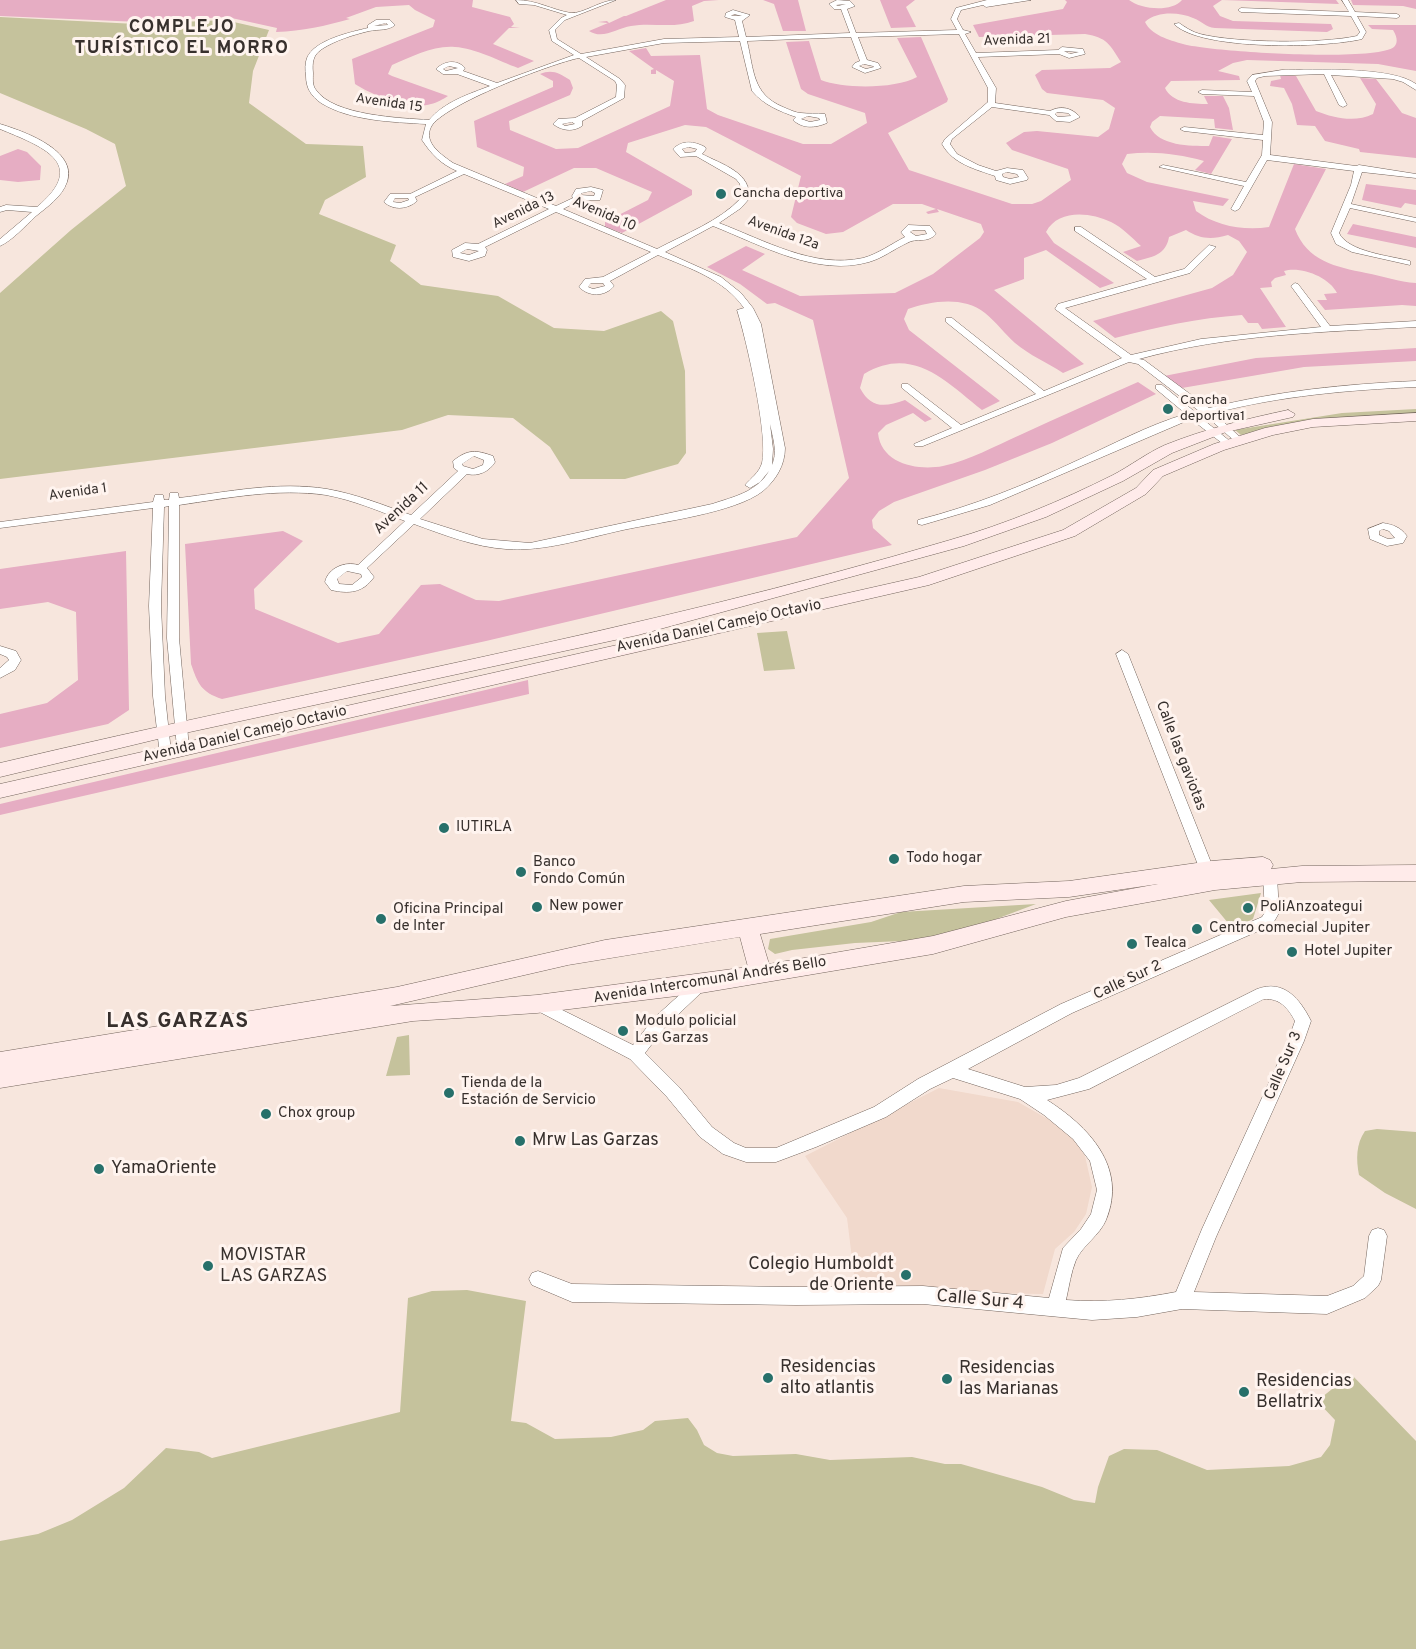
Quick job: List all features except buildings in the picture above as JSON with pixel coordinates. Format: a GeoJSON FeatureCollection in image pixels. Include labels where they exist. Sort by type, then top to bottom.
{"type":"FeatureCollection","features":[{"type":"Feature","properties":{"kind":"main road","name":"Avenida Daniel Camejo Octavio"},"geometry":{"type":"LineString","coordinates":[[0,770],[162,731],[638,629],[958,543],[1040,514],[1118,478],[1167,450],[1226,436],[1287,414],[1416,404]]}},
{"type":"Feature","properties":{"kind":"main road","name":"Avenida Daniel Camejo Octavio"},"geometry":{"type":"LineString","coordinates":[[0,791],[923,581],[1069,533],[1141,491],[1158,473],[1226,436],[1313,423],[1416,417]]}},
{"type":"Feature","properties":{"kind":"main road"},"geometry":{"type":"LineString","coordinates":[[0,1062],[397,996],[568,956],[964,894],[1069,889],[1207,870],[1307,862],[1416,864]]}},
{"type":"Feature","properties":{"kind":"main road","name":"Avenida Intercomunal Andrés Bello"},"geometry":{"type":"LineString","coordinates":[[0,1078],[413,1012],[537,1004],[701,984],[943,943],[1090,904],[1215,882],[1270,876],[1416,873]]}},
{"type":"Feature","properties":{"kind":"main road"},"geometry":{"type":"LineString","coordinates":[[748,929],[760,974]]}},
{"type":"Feature","properties":{"kind":"street"},"geometry":{"type":"LineString","coordinates":[[519,0],[524,4],[536,2],[572,15]]}},
{"type":"Feature","properties":{"kind":"street"},"geometry":{"type":"LineString","coordinates":[[576,121],[613,103],[620,98],[622,91],[618,80],[554,40],[551,34],[556,24],[572,15],[614,0],[621,0]]}},
{"type":"Feature","properties":{"kind":"street"},"geometry":{"type":"LineString","coordinates":[[995,0],[958,9],[954,19],[978,55],[992,88],[995,106]]}},
{"type":"Feature","properties":{"kind":"street"},"geometry":{"type":"LineString","coordinates":[[964,31],[961,17],[966,10],[1011,0],[1028,0]]}},
{"type":"Feature","properties":{"kind":"street"},"geometry":{"type":"LineString","coordinates":[[1177,24],[1190,32],[1218,38],[1353,40],[1364,35],[1345,0]]}},
{"type":"Feature","properties":{"kind":"street"},"geometry":{"type":"LineString","coordinates":[[844,9],[864,62]]}},
{"type":"Feature","properties":{"kind":"street"},"geometry":{"type":"LineString","coordinates":[[1241,10],[1397,16]]}},
{"type":"Feature","properties":{"kind":"street"},"geometry":{"type":"LineString","coordinates":[[738,19],[756,91],[760,98],[800,116]]}},
{"type":"Feature","properties":{"kind":"street","name":"Avenida 15"},"geometry":{"type":"LineString","coordinates":[[373,28],[328,44],[312,53],[309,58],[311,88],[320,99],[343,109],[373,117],[426,122]]}},
{"type":"Feature","properties":{"kind":"street"},"geometry":{"type":"LineString","coordinates":[[426,122],[446,105],[534,68],[577,54],[626,45],[743,37],[964,31]]}},
{"type":"Feature","properties":{"kind":"street","name":"Avenida 21"},"geometry":{"type":"LineString","coordinates":[[978,55],[1060,52]]}},
{"type":"Feature","properties":{"kind":"street"},"geometry":{"type":"LineString","coordinates":[[458,72],[493,84]]}},
{"type":"Feature","properties":{"kind":"street"},"geometry":{"type":"LineString","coordinates":[[1235,209],[1266,156],[1268,122],[1251,81],[1254,76],[1262,72],[1392,77],[1404,80],[1416,88]]}},
{"type":"Feature","properties":{"kind":"street"},"geometry":{"type":"LineString","coordinates":[[1327,73],[1343,105]]}},
{"type":"Feature","properties":{"kind":"street"},"geometry":{"type":"LineString","coordinates":[[1202,92],[1257,94]]}},
{"type":"Feature","properties":{"kind":"street"},"geometry":{"type":"LineString","coordinates":[[1000,172],[957,158],[946,144],[951,133],[995,106],[1050,113]]}},
{"type":"Feature","properties":{"kind":"street","name":"Avenida 10"},"geometry":{"type":"LineString","coordinates":[[426,122],[429,152],[460,173],[654,254],[710,274],[752,312],[768,457],[766,466],[751,485],[730,495],[676,512]]}},
{"type":"Feature","properties":{"kind":"street"},"geometry":{"type":"LineString","coordinates":[[1184,129],[1268,138]]}},
{"type":"Feature","properties":{"kind":"street"},"geometry":{"type":"LineString","coordinates":[[0,235],[61,189],[66,172],[59,157],[50,149],[1,130]]}},
{"type":"Feature","properties":{"kind":"street"},"geometry":{"type":"LineString","coordinates":[[0,243],[36,209],[55,181],[55,166],[50,159],[41,151],[1,130]]}},
{"type":"Feature","properties":{"kind":"street"},"geometry":{"type":"LineString","coordinates":[[605,280],[713,223],[738,206],[745,198],[744,184],[728,170],[697,154]]}},
{"type":"Feature","properties":{"kind":"street"},"geometry":{"type":"LineString","coordinates":[[1266,156],[1359,169],[1416,174]]}},
{"type":"Feature","properties":{"kind":"street"},"geometry":{"type":"LineString","coordinates":[[50,159],[59,157]]}},
{"type":"Feature","properties":{"kind":"street"},"geometry":{"type":"LineString","coordinates":[[1163,167],[1249,185]]}},
{"type":"Feature","properties":{"kind":"street"},"geometry":{"type":"LineString","coordinates":[[1359,169],[1335,233],[1339,242],[1355,250],[1407,263]]}},
{"type":"Feature","properties":{"kind":"street"},"geometry":{"type":"LineString","coordinates":[[411,196],[460,173]]}},
{"type":"Feature","properties":{"kind":"street","name":"Avenida 13"},"geometry":{"type":"LineString","coordinates":[[480,247],[579,198]]}},
{"type":"Feature","properties":{"kind":"street"},"geometry":{"type":"LineString","coordinates":[[0,199],[7,202],[3,208]]}},
{"type":"Feature","properties":{"kind":"street"},"geometry":{"type":"LineString","coordinates":[[1347,205],[1416,220]]}},
{"type":"Feature","properties":{"kind":"street"},"geometry":{"type":"LineString","coordinates":[[3,208],[36,209]]}},
{"type":"Feature","properties":{"kind":"street","name":"Avenida 12a"},"geometry":{"type":"LineString","coordinates":[[713,223],[813,260],[842,264],[868,260],[911,237]]}},
{"type":"Feature","properties":{"kind":"street"},"geometry":{"type":"LineString","coordinates":[[1078,229],[1155,282]]}},
{"type":"Feature","properties":{"kind":"street"},"geometry":{"type":"LineString","coordinates":[[1212,247],[1190,269],[1155,282],[1060,307],[1130,359],[1141,362],[1208,412],[1226,436]]}},
{"type":"Feature","properties":{"kind":"street"},"geometry":{"type":"LineString","coordinates":[[1295,286],[1328,330]]}},
{"type":"Feature","properties":{"kind":"street"},"geometry":{"type":"LineString","coordinates":[[949,320],[1042,394]]}},
{"type":"Feature","properties":{"kind":"street"},"geometry":{"type":"LineString","coordinates":[[919,444],[1130,359],[1185,344],[1235,336],[1416,324]]}},
{"type":"Feature","properties":{"kind":"street","name":"Avenida 10"},"geometry":{"type":"LineString","coordinates":[[159,501],[282,486],[322,491],[416,517],[482,543],[515,547],[530,546],[676,512],[731,502],[759,489],[777,467],[780,459],[777,432],[758,356]]}},
{"type":"Feature","properties":{"kind":"street"},"geometry":{"type":"LineString","coordinates":[[1130,359],[1194,416],[1226,436]]}},
{"type":"Feature","properties":{"kind":"street"},"geometry":{"type":"LineString","coordinates":[[922,522],[943,518],[1049,479],[1173,422],[1208,412],[1259,398],[1305,391],[1416,384]]}},
{"type":"Feature","properties":{"kind":"street"},"geometry":{"type":"LineString","coordinates":[[905,386],[960,429]]}},
{"type":"Feature","properties":{"kind":"street"},"geometry":{"type":"LineString","coordinates":[[765,432],[777,432]]}},
{"type":"Feature","properties":{"kind":"street","name":"Avenida 11"},"geometry":{"type":"LineString","coordinates":[[361,568],[464,471]]}},
{"type":"Feature","properties":{"kind":"street"},"geometry":{"type":"LineString","coordinates":[[173,499],[172,638],[183,748]]}},
{"type":"Feature","properties":{"kind":"street"},"geometry":{"type":"LineString","coordinates":[[159,501],[155,606],[165,752]]}},
{"type":"Feature","properties":{"kind":"street","name":"Avenida 1"},"geometry":{"type":"LineString","coordinates":[[0,518],[159,501]]}},
{"type":"Feature","properties":{"kind":"street","name":"Avenida 1"},"geometry":{"type":"LineString","coordinates":[[0,525],[159,501]]}},
{"type":"Feature","properties":{"kind":"street"},"geometry":{"type":"LineString","coordinates":[[1401,536],[1415,536]]}},
{"type":"Feature","properties":{"kind":"street"},"geometry":{"type":"LineString","coordinates":[[0,650],[12,654],[15,660],[11,668],[0,674]]}},
{"type":"Feature","properties":{"kind":"street","name":"Calle las gaviotas"},"geometry":{"type":"LineString","coordinates":[[1122,654],[1207,870]]}},
{"type":"Feature","properties":{"kind":"street","name":"Calle Sur 2"},"geometry":{"type":"LineString","coordinates":[[952,1071],[1022,1030],[1267,921],[1272,913],[1270,876]]}},
{"type":"Feature","properties":{"kind":"street"},"geometry":{"type":"LineString","coordinates":[[635,1054],[660,1022],[701,984]]}},
{"type":"Feature","properties":{"kind":"street","name":"Calle Sur 3"},"geometry":{"type":"LineString","coordinates":[[1025,1094],[1056,1092],[1083,1084],[1262,993],[1274,991],[1286,996],[1297,1007],[1303,1021],[1296,1041],[1208,1234],[1182,1300]]}},
{"type":"Feature","properties":{"kind":"street"},"geometry":{"type":"LineString","coordinates":[[537,1004],[635,1054],[673,1092],[706,1132],[729,1149],[746,1155],[761,1157],[776,1155],[802,1145],[880,1112],[924,1084],[952,1071],[1025,1094],[1050,1110],[1079,1134],[1098,1158],[1105,1190],[1099,1217],[1087,1235],[1069,1254],[1055,1308]]}},
{"type":"Feature","properties":{"kind":"street","name":"Calle Sur 4"},"geometry":{"type":"LineString","coordinates":[[538,1280],[572,1293],[923,1295],[1092,1311],[1137,1308],[1182,1300],[1327,1305],[1359,1292],[1372,1280],[1378,1236]]}},
{"type":"Feature","properties":{"kind":"shaded area"},"geometry":{"type":"Polygon","coordinates":[[[0,0],[473,0],[472,7],[510,17],[514,24],[511,27],[520,28],[509,28],[493,44],[534,61],[518,68],[463,48],[447,47],[423,52],[392,65],[388,74],[448,96],[422,106],[402,104],[371,93],[355,84],[352,59],[433,27],[435,20],[409,5],[376,7],[346,18],[350,19],[332,24],[276,32],[277,28],[227,17],[140,22],[0,16],[0,0]]]}},
{"type":"Feature","properties":{"kind":"shaded area"},"geometry":{"type":"Polygon","coordinates":[[[666,0],[719,0],[704,1],[692,6],[694,21],[686,23],[639,25],[605,34],[589,31],[608,23],[598,22],[607,21],[609,23],[666,0]]]}},
{"type":"Feature","properties":{"kind":"shaded area"},"geometry":{"type":"Polygon","coordinates":[[[763,0],[798,0],[806,31],[783,31],[774,4],[763,0]]]}},
{"type":"Feature","properties":{"kind":"shaded area"},"geometry":{"type":"Polygon","coordinates":[[[880,0],[915,0],[906,7],[916,27],[891,28],[880,0]]]}},
{"type":"Feature","properties":{"kind":"shaded area"},"geometry":{"type":"Polygon","coordinates":[[[1065,0],[1129,0],[1149,8],[1164,8],[1182,0],[1222,0],[1213,6],[1220,16],[1233,21],[1331,24],[1333,29],[1327,32],[1215,28],[1196,19],[1175,14],[1162,14],[1145,22],[1156,34],[1166,39],[1199,47],[1225,50],[1327,55],[1381,52],[1394,47],[1397,38],[1393,30],[1372,29],[1368,25],[1416,25],[1416,71],[1378,64],[1247,60],[1233,63],[1218,71],[1239,76],[1240,80],[1171,81],[1165,88],[1173,97],[1183,102],[1208,104],[1204,96],[1223,96],[1229,108],[1233,130],[1215,128],[1214,119],[1160,116],[1152,122],[1150,127],[1154,133],[1176,144],[1193,146],[1209,146],[1213,136],[1232,139],[1211,174],[1195,170],[1204,161],[1166,154],[1127,154],[1122,164],[1127,173],[1147,182],[1229,199],[1223,206],[1193,201],[1196,211],[1212,220],[1221,224],[1250,228],[1269,227],[1294,164],[1326,169],[1295,229],[1300,240],[1315,255],[1334,265],[1416,283],[1416,306],[1325,310],[1317,300],[1327,300],[1324,294],[1337,293],[1333,287],[1314,274],[1291,270],[1284,271],[1286,275],[1275,278],[1271,282],[1272,287],[1260,288],[1286,327],[1262,329],[1258,323],[1248,323],[1242,315],[1210,318],[1115,338],[1093,321],[1212,288],[1233,275],[1247,252],[1239,241],[1228,235],[1206,238],[1186,230],[1169,237],[1165,248],[1158,254],[1137,261],[1123,252],[1141,246],[1115,224],[1094,216],[1066,216],[1058,219],[1046,232],[1054,243],[1114,283],[1100,288],[1046,250],[1024,258],[1024,279],[994,290],[1084,364],[1063,373],[1020,347],[985,313],[967,304],[937,302],[908,309],[904,319],[909,330],[1000,401],[982,410],[955,388],[927,370],[898,363],[882,366],[864,374],[860,388],[864,395],[874,403],[885,405],[905,400],[932,419],[925,422],[913,413],[886,425],[878,433],[881,444],[886,452],[902,463],[923,467],[943,466],[982,452],[1138,382],[1156,394],[1052,443],[985,470],[894,502],[879,511],[872,520],[873,528],[892,545],[486,641],[222,699],[201,686],[191,664],[185,544],[283,531],[303,541],[254,589],[255,609],[338,643],[379,634],[421,585],[440,584],[476,600],[499,601],[797,537],[849,478],[813,320],[775,303],[767,304],[740,284],[707,267],[746,246],[765,254],[742,270],[800,296],[895,293],[933,274],[980,238],[984,232],[981,224],[937,209],[939,212],[928,214],[926,212],[936,209],[922,204],[893,204],[843,232],[826,234],[797,223],[791,217],[801,176],[706,127],[685,125],[628,143],[626,152],[692,190],[692,195],[622,233],[605,227],[605,222],[648,200],[652,192],[596,168],[574,168],[523,192],[505,184],[523,176],[524,167],[477,147],[474,121],[553,87],[553,81],[540,74],[555,72],[570,80],[573,88],[570,95],[509,121],[510,130],[556,149],[578,148],[670,106],[674,81],[656,70],[656,74],[651,74],[651,70],[654,69],[629,51],[646,48],[651,56],[700,55],[707,109],[718,115],[803,144],[831,144],[867,123],[865,113],[808,94],[801,89],[786,42],[809,41],[821,80],[842,85],[883,86],[917,77],[897,38],[921,37],[948,99],[947,102],[888,133],[909,170],[1012,204],[1032,204],[1041,201],[1071,180],[1068,169],[1012,150],[1006,143],[1024,132],[1037,131],[1098,137],[1109,129],[1115,108],[1103,100],[1047,93],[1042,89],[1035,75],[1042,70],[1110,68],[1121,62],[1107,43],[1085,34],[979,37],[973,25],[1063,9],[1067,2],[1065,0]]]}},
{"type":"Feature","properties":{"kind":"shaded area"},"geometry":{"type":"Polygon","coordinates":[[[1222,0],[1336,0],[1339,4],[1222,0]]]}},
{"type":"Feature","properties":{"kind":"shaded area"},"geometry":{"type":"Polygon","coordinates":[[[1351,0],[1416,0],[1416,9],[1403,6],[1353,5],[1351,0]]]}},
{"type":"Feature","properties":{"kind":"shaded area"},"geometry":{"type":"Polygon","coordinates":[[[0,17],[136,24],[225,20],[269,30],[253,71],[249,103],[306,144],[363,146],[366,177],[325,200],[319,214],[396,245],[390,261],[421,285],[498,296],[554,328],[604,331],[661,311],[673,321],[685,371],[686,453],[678,464],[625,479],[570,479],[550,447],[513,418],[448,415],[402,430],[0,479],[0,293],[71,230],[126,186],[115,144],[86,129],[0,93],[0,17]]]}},
{"type":"Feature","properties":{"kind":"shaded area"},"geometry":{"type":"Polygon","coordinates":[[[1280,75],[1296,76],[1316,111],[1330,116],[1352,119],[1373,114],[1376,104],[1360,78],[1376,79],[1402,113],[1416,118],[1416,158],[1360,152],[1359,149],[1325,141],[1315,126],[1297,125],[1292,104],[1284,88],[1270,86],[1271,81],[1281,79],[1280,75]]]}},
{"type":"Feature","properties":{"kind":"shaded area"},"geometry":{"type":"Polygon","coordinates":[[[18,149],[27,152],[41,166],[40,180],[18,182],[0,180],[0,156],[18,149]]]}},
{"type":"Feature","properties":{"kind":"shaded area"},"geometry":{"type":"Polygon","coordinates":[[[1366,184],[1416,190],[1416,205],[1405,203],[1401,208],[1362,200],[1366,184]]]}},
{"type":"Feature","properties":{"kind":"shaded area"},"geometry":{"type":"Polygon","coordinates":[[[1353,224],[1416,237],[1416,248],[1347,234],[1353,224]]]}},
{"type":"Feature","properties":{"kind":"shaded area"},"geometry":{"type":"Polygon","coordinates":[[[1416,348],[1416,361],[1304,367],[1182,388],[1164,376],[1256,358],[1416,348]]]}},
{"type":"Feature","properties":{"kind":"shaded area"},"geometry":{"type":"Polygon","coordinates":[[[1416,409],[1416,414],[1326,419],[1241,435],[1235,430],[1342,413],[1416,409]]]}},
{"type":"Feature","properties":{"kind":"shaded area"},"geometry":{"type":"Polygon","coordinates":[[[126,551],[129,710],[108,724],[0,748],[0,714],[47,703],[78,680],[76,612],[48,602],[0,609],[0,569],[126,551]]]}},
{"type":"Feature","properties":{"kind":"shaded area"},"geometry":{"type":"Polygon","coordinates":[[[787,631],[795,669],[764,671],[757,633],[787,631]]]}},
{"type":"Feature","properties":{"kind":"shaded area"},"geometry":{"type":"Polygon","coordinates":[[[528,680],[529,694],[0,815],[0,804],[528,680]]]}},
{"type":"Feature","properties":{"kind":"shaded area"},"geometry":{"type":"Polygon","coordinates":[[[1261,893],[1253,919],[1233,929],[1209,900],[1261,893]]]}},
{"type":"Feature","properties":{"kind":"shaded area"},"geometry":{"type":"Polygon","coordinates":[[[1036,904],[983,924],[926,940],[855,943],[775,954],[768,949],[770,939],[871,922],[901,912],[1036,904]]]}},
{"type":"Feature","properties":{"kind":"shaded area"},"geometry":{"type":"Polygon","coordinates":[[[409,1035],[410,1075],[386,1076],[397,1037],[409,1035]]]}},
{"type":"Feature","properties":{"kind":"shaded area"},"geometry":{"type":"Polygon","coordinates":[[[939,1088],[1018,1102],[1069,1131],[1085,1156],[1092,1187],[1086,1214],[1074,1232],[1055,1249],[1043,1294],[856,1291],[847,1218],[805,1156],[939,1088]]]}},
{"type":"Feature","properties":{"kind":"shaded area"},"geometry":{"type":"Polygon","coordinates":[[[1377,1129],[1416,1132],[1416,1209],[1385,1193],[1359,1175],[1358,1146],[1365,1131],[1377,1129]]]}},
{"type":"Feature","properties":{"kind":"shaded area"},"geometry":{"type":"Polygon","coordinates":[[[467,1290],[526,1301],[511,1421],[526,1423],[555,1439],[611,1437],[643,1430],[655,1421],[688,1418],[704,1445],[717,1453],[733,1456],[796,1454],[830,1460],[912,1457],[945,1464],[961,1464],[1042,1487],[1074,1500],[1095,1503],[1109,1456],[1124,1449],[1157,1450],[1207,1470],[1289,1466],[1321,1457],[1330,1445],[1335,1420],[1317,1401],[1351,1374],[1416,1441],[1416,1649],[0,1649],[0,1541],[38,1534],[72,1520],[124,1488],[166,1448],[199,1452],[212,1458],[400,1412],[408,1298],[432,1291],[467,1290]]]}},
{"type":"Feature","properties":{"kind":"place","name":"Cancha deportiva"},"geometry":{"type":"Point","coordinates":[721,194]}},
{"type":"Feature","properties":{"kind":"place","name":"Cancha deportiva1"},"geometry":{"type":"Point","coordinates":[1168,409]}},
{"type":"Feature","properties":{"kind":"place","name":"IUTIRLA"},"geometry":{"type":"Point","coordinates":[444,828]}},
{"type":"Feature","properties":{"kind":"place","name":"Todo hogar"},"geometry":{"type":"Point","coordinates":[894,859]}},
{"type":"Feature","properties":{"kind":"place","name":"Banco Fondo Común"},"geometry":{"type":"Point","coordinates":[521,872]}},
{"type":"Feature","properties":{"kind":"place","name":"New power"},"geometry":{"type":"Point","coordinates":[537,907]}},
{"type":"Feature","properties":{"kind":"place","name":"PoliAnzoategui"},"geometry":{"type":"Point","coordinates":[1248,908]}},
{"type":"Feature","properties":{"kind":"place","name":"Oficina Principal de Inter"},"geometry":{"type":"Point","coordinates":[381,919]}},
{"type":"Feature","properties":{"kind":"place","name":"Centro comecial Jupiter"},"geometry":{"type":"Point","coordinates":[1197,929]}},
{"type":"Feature","properties":{"kind":"place","name":"Tealca"},"geometry":{"type":"Point","coordinates":[1132,944]}},
{"type":"Feature","properties":{"kind":"place","name":"Hotel Jupiter"},"geometry":{"type":"Point","coordinates":[1292,952]}},
{"type":"Feature","properties":{"kind":"place","name":"Modulo policial Las Garzas"},"geometry":{"type":"Point","coordinates":[623,1031]}},
{"type":"Feature","properties":{"kind":"place","name":"Tienda de la Estación de Servicio"},"geometry":{"type":"Point","coordinates":[449,1093]}},
{"type":"Feature","properties":{"kind":"place","name":"Chox group"},"geometry":{"type":"Point","coordinates":[266,1114]}},
{"type":"Feature","properties":{"kind":"place","name":"Mrw Las Garzas"},"geometry":{"type":"Point","coordinates":[520,1141]}},
{"type":"Feature","properties":{"kind":"place","name":"YamaOriente"},"geometry":{"type":"Point","coordinates":[99,1169]}},
{"type":"Feature","properties":{"kind":"place","name":"MOVISTAR LAS GARZAS"},"geometry":{"type":"Point","coordinates":[208,1266]}},
{"type":"Feature","properties":{"kind":"place","name":"Colegio Humboldt de Oriente"},"geometry":{"type":"Point","coordinates":[906,1275]}},
{"type":"Feature","properties":{"kind":"place","name":"Residencias alto atlantis"},"geometry":{"type":"Point","coordinates":[768,1378]}},
{"type":"Feature","properties":{"kind":"place","name":"Residencias las Marianas"},"geometry":{"type":"Point","coordinates":[947,1379]}},
{"type":"Feature","properties":{"kind":"place","name":"Residencias Bellatrix"},"geometry":{"type":"Point","coordinates":[1244,1392]}},
{"type":"Feature","properties":{"kind":"district","name":"COMPLEJO TURÍSTICO EL MORRO"},"geometry":{"type":"Point","coordinates":[182,38]}},
{"type":"Feature","properties":{"kind":"district","name":"LAS GARZAS"},"geometry":{"type":"Point","coordinates":[178,1023]}}]}
